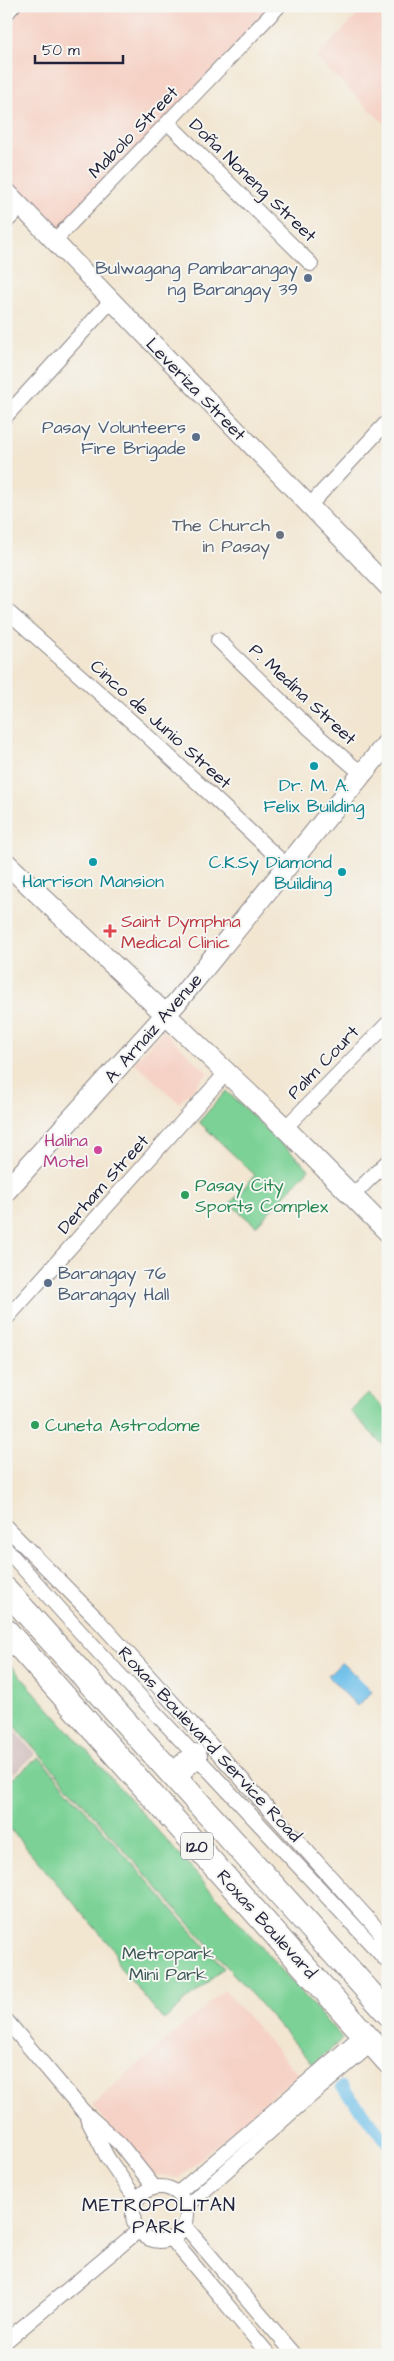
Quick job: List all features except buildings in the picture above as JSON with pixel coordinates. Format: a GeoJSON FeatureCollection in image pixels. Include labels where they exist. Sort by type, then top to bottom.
{"type":"FeatureCollection","features":[{"type":"Feature","properties":{"kind":"highway","name":"Roxas Boulevard"},"geometry":{"type":"LineString","coordinates":[[6,1590],[388,2013]]}},
{"type":"Feature","properties":{"kind":"highway","name":"Roxas Boulevard"},"geometry":{"type":"LineString","coordinates":[[6,1631],[375,2046]]}},
{"type":"Feature","properties":{"kind":"highway"},"geometry":{"type":"LineString","coordinates":[[174,1775],[195,1756]]}},
{"type":"Feature","properties":{"kind":"main road","name":"A. Arnaiz Avenue"},"geometry":{"type":"LineString","coordinates":[[7,1189],[165,1015],[288,867],[388,742]]}},
{"type":"Feature","properties":{"kind":"main road"},"geometry":{"type":"LineString","coordinates":[[6,862],[227,1072],[352,1196],[386,1226]]}},
{"type":"Feature","properties":{"kind":"street"},"geometry":{"type":"LineString","coordinates":[[6,14],[13,6]]}},
{"type":"Feature","properties":{"kind":"street","name":"Mabolo Street"},"geometry":{"type":"LineString","coordinates":[[54,241],[279,6]]}},
{"type":"Feature","properties":{"kind":"street","name":"Doña Noneng Street"},"geometry":{"type":"LineString","coordinates":[[168,123],[311,264]]}},
{"type":"Feature","properties":{"kind":"street","name":"Leveriza Street"},"geometry":{"type":"LineString","coordinates":[[6,191],[388,587]]}},
{"type":"Feature","properties":{"kind":"street"},"geometry":{"type":"LineString","coordinates":[[6,222],[22,206]]}},
{"type":"Feature","properties":{"kind":"street"},"geometry":{"type":"LineString","coordinates":[[6,416],[111,301]]}},
{"type":"Feature","properties":{"kind":"street"},"geometry":{"type":"LineString","coordinates":[[309,506],[388,421]]}},
{"type":"Feature","properties":{"kind":"street","name":"Cinco de Junio Street"},"geometry":{"type":"LineString","coordinates":[[6,610],[142,730],[288,867]]}},
{"type":"Feature","properties":{"kind":"street","name":"P. Medina Street"},"geometry":{"type":"LineString","coordinates":[[218,640],[309,728],[362,774]]}},
{"type":"Feature","properties":{"kind":"street","name":"Palm Court"},"geometry":{"type":"LineString","coordinates":[[285,1128],[388,1023]]}},
{"type":"Feature","properties":{"kind":"street","name":"Derham Street"},"geometry":{"type":"LineString","coordinates":[[6,1319],[227,1072]]}},
{"type":"Feature","properties":{"kind":"street"},"geometry":{"type":"LineString","coordinates":[[352,1196],[388,1161]]}},
{"type":"Feature","properties":{"kind":"street"},"geometry":{"type":"LineString","coordinates":[[6,1527],[96,1618],[381,1933],[384,1959]]}},
{"type":"Feature","properties":{"kind":"street","name":"Roxas Boulevard Service Road"},"geometry":{"type":"LineString","coordinates":[[6,1549],[384,1959]]}},
{"type":"Feature","properties":{"kind":"street"},"geometry":{"type":"LineString","coordinates":[[6,2020],[83,2111],[120,2144],[154,2187]]}},
{"type":"Feature","properties":{"kind":"street"},"geometry":{"type":"LineString","coordinates":[[178,2193],[313,2086],[375,2046]]}},
{"type":"Feature","properties":{"kind":"street"},"geometry":{"type":"LineString","coordinates":[[186,2208],[294,2110],[313,2086]]}},
{"type":"Feature","properties":{"kind":"street"},"geometry":{"type":"LineString","coordinates":[[83,2111],[107,2157],[136,2199]]}},
{"type":"Feature","properties":{"kind":"street"},"geometry":{"type":"LineString","coordinates":[[154,2187],[170,2188],[178,2193],[186,2208],[184,2225],[171,2238],[154,2240],[138,2232],[132,2216],[136,2199],[147,2189],[154,2187]]}},
{"type":"Feature","properties":{"kind":"street"},"geometry":{"type":"LineString","coordinates":[[184,2225],[295,2355]]}},
{"type":"Feature","properties":{"kind":"street"},"geometry":{"type":"LineString","coordinates":[[6,2341],[138,2232]]}},
{"type":"Feature","properties":{"kind":"street"},"geometry":{"type":"LineString","coordinates":[[171,2238],[269,2355]]}},
{"type":"Feature","properties":{"kind":"shaded area"},"geometry":{"type":"Polygon","coordinates":[[[16,6],[273,6],[58,231],[6,183],[6,17],[16,6]]]}},
{"type":"Feature","properties":{"kind":"shaded area"},"geometry":{"type":"Polygon","coordinates":[[[366,6],[388,6],[388,127],[316,58],[366,6]]]}},
{"type":"Feature","properties":{"kind":"shaded area"},"geometry":{"type":"Polygon","coordinates":[[[163,1031],[208,1073],[179,1103],[134,1062],[163,1031]]]}},
{"type":"Feature","properties":{"kind":"shaded area"},"geometry":{"type":"Polygon","coordinates":[[[6,1720],[36,1754],[6,1780],[6,1720]]]}},
{"type":"Feature","properties":{"kind":"shaded area"},"geometry":{"type":"Polygon","coordinates":[[[224,1990],[298,2074],[179,2178],[151,2174],[92,2105],[224,1990]]]}},
{"type":"Feature","properties":{"kind":"green space"},"geometry":{"type":"Polygon","coordinates":[[[226,1091],[309,1169],[256,1226],[230,1204],[255,1175],[199,1122],[226,1091]]]}},
{"type":"Feature","properties":{"kind":"green space"},"geometry":{"type":"Polygon","coordinates":[[[368,1393],[388,1412],[388,1444],[385,1447],[350,1411],[368,1393]]]}},
{"type":"Feature","properties":{"kind":"green space"},"geometry":{"type":"Polygon","coordinates":[[[6,1660],[343,2039],[313,2064],[6,1716],[6,1660]]]}},
{"type":"Feature","properties":{"kind":"green space","name":"Metropark Mini Park"},"geometry":{"type":"Polygon","coordinates":[[[39,1757],[224,1968],[164,2020],[118,1965],[114,1950],[6,1824],[6,1784],[39,1757]]]}},
{"type":"Feature","properties":{"kind":"water"},"geometry":{"type":"Polygon","coordinates":[[[342,1662],[372,1692],[357,1706],[328,1676],[342,1662]]]}},
{"type":"Feature","properties":{"kind":"waterway"},"geometry":{"type":"LineString","coordinates":[[342,2087],[388,2143]]}},
{"type":"Feature","properties":{"kind":"place","name":"Bulwagang Pambarangay ng Barangay 39"},"geometry":{"type":"Point","coordinates":[308,278]}},
{"type":"Feature","properties":{"kind":"place","name":"Pasay Volunteers Fire Brigade"},"geometry":{"type":"Point","coordinates":[196,437]}},
{"type":"Feature","properties":{"kind":"place","name":"The Church in Pasay"},"geometry":{"type":"Point","coordinates":[280,535]}},
{"type":"Feature","properties":{"kind":"place","name":"Dr. M. A. Felix Building"},"geometry":{"type":"Point","coordinates":[314,766]}},
{"type":"Feature","properties":{"kind":"place","name":"Harrison Mansion"},"geometry":{"type":"Point","coordinates":[93,862]}},
{"type":"Feature","properties":{"kind":"place","name":"C.K.Sy Diamond Building"},"geometry":{"type":"Point","coordinates":[342,872]}},
{"type":"Feature","properties":{"kind":"place","name":"Saint Dymphna Medical Clinic"},"geometry":{"type":"Point","coordinates":[110,931]}},
{"type":"Feature","properties":{"kind":"place","name":"Halina Motel"},"geometry":{"type":"Point","coordinates":[98,1150]}},
{"type":"Feature","properties":{"kind":"place","name":"Pasay City Sports Complex"},"geometry":{"type":"Point","coordinates":[185,1195]}},
{"type":"Feature","properties":{"kind":"place","name":"Barangay 76 Barangay Hall"},"geometry":{"type":"Point","coordinates":[48,1283]}},
{"type":"Feature","properties":{"kind":"place","name":"Cuneta Astrodome"},"geometry":{"type":"Point","coordinates":[35,1425]}},
{"type":"Feature","properties":{"kind":"district","name":"METROPOLITAN PARK"},"geometry":{"type":"Point","coordinates":[159,2215]}}]}
